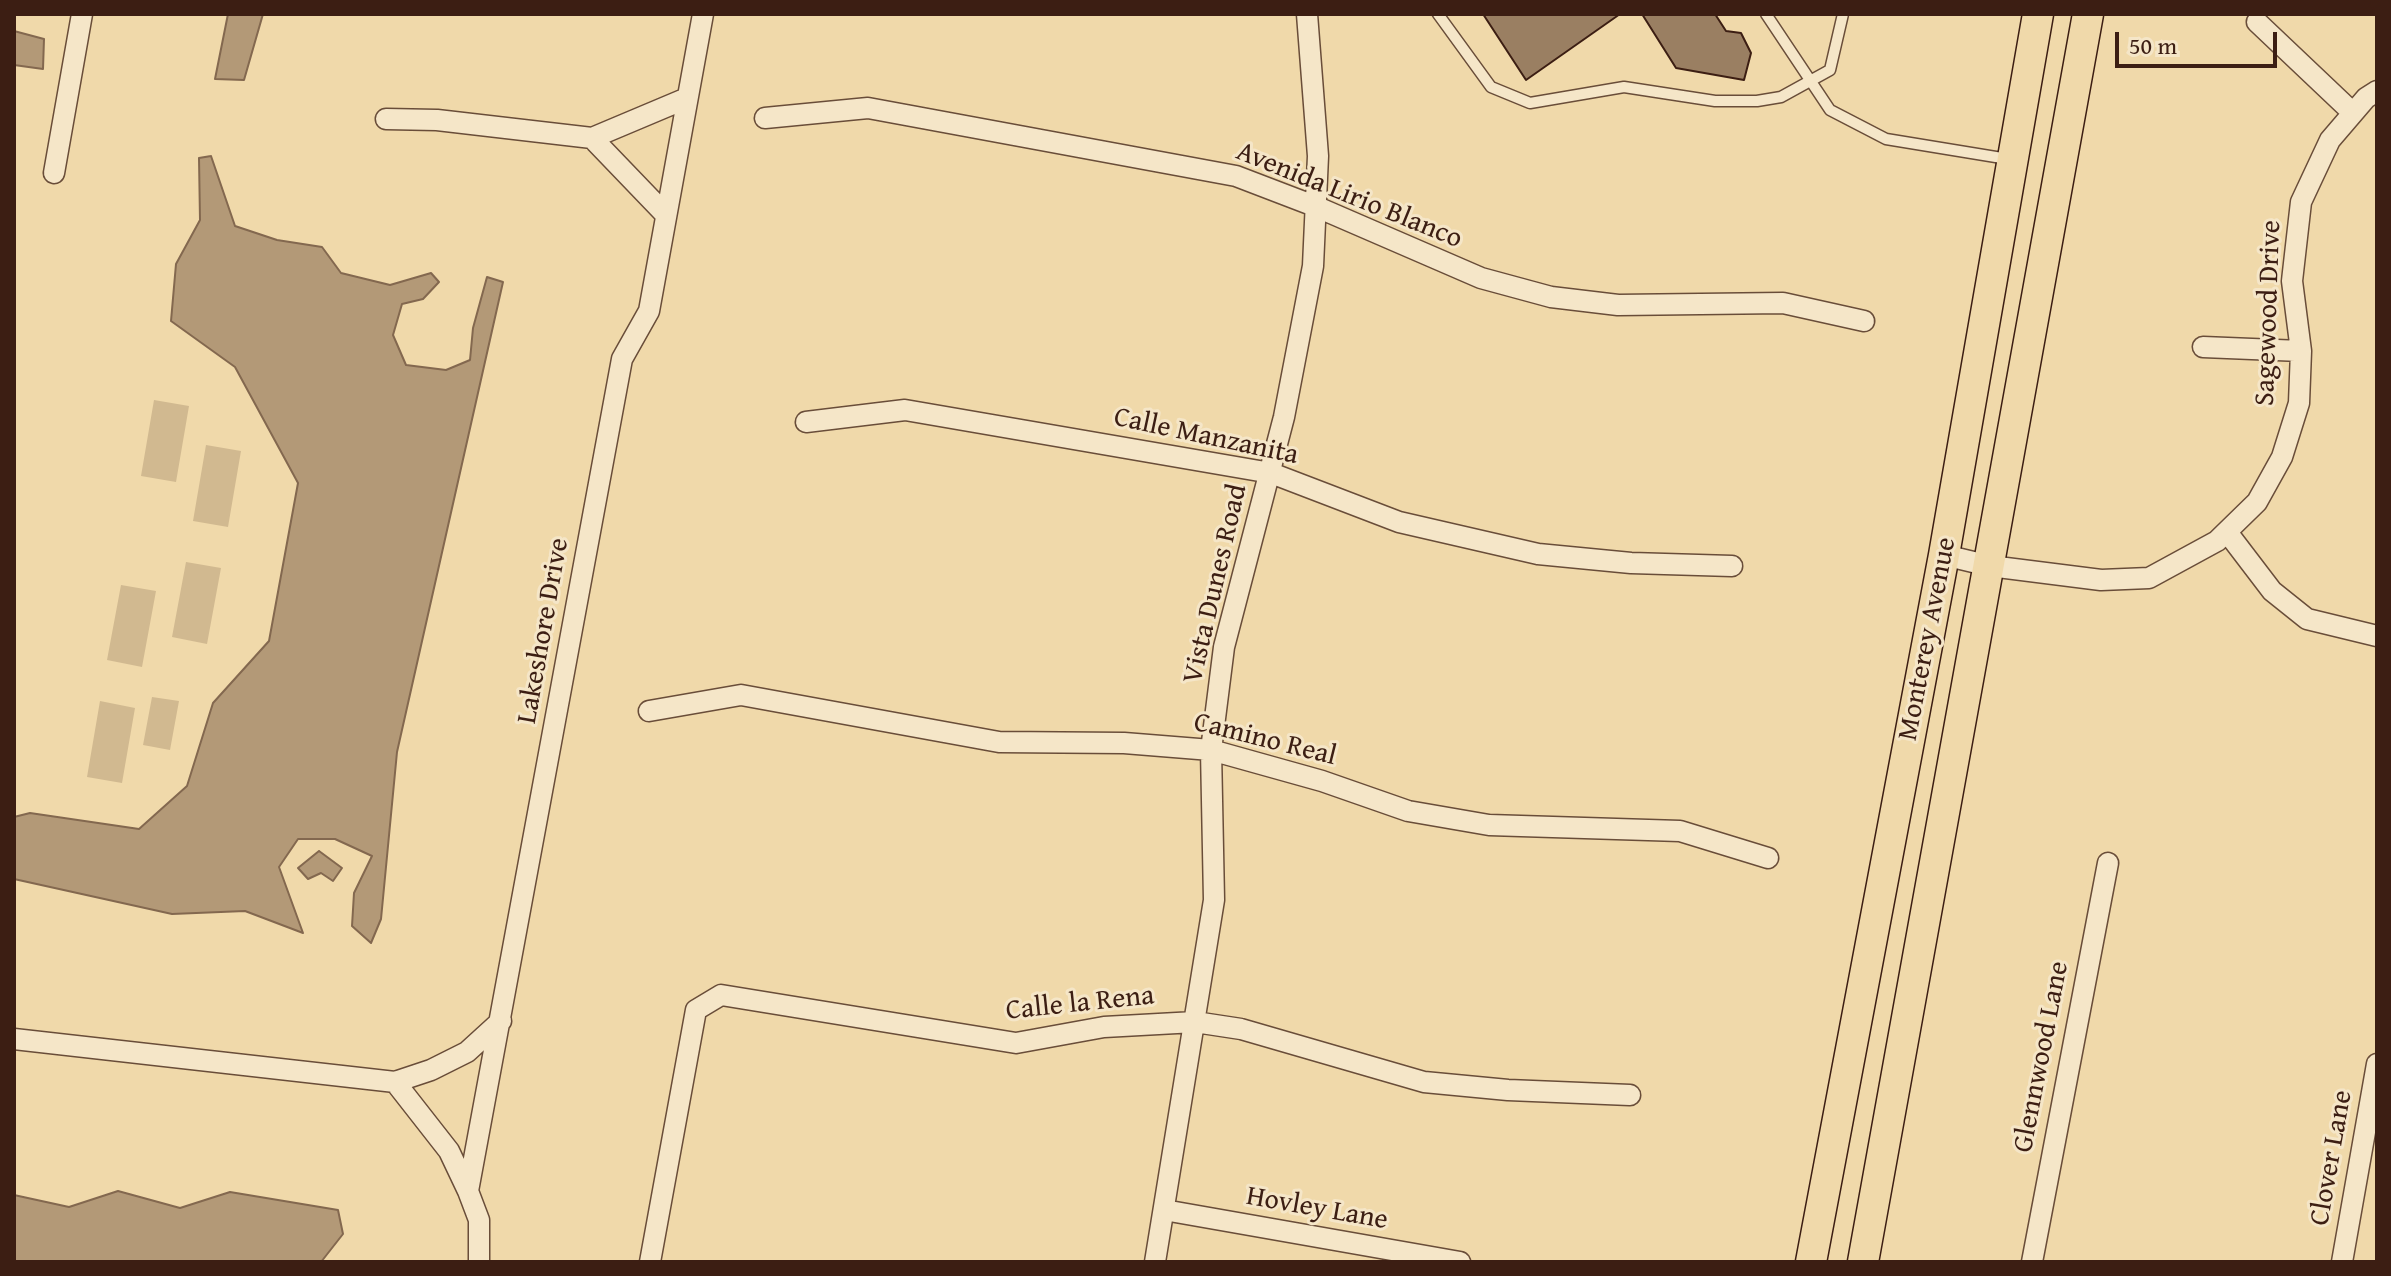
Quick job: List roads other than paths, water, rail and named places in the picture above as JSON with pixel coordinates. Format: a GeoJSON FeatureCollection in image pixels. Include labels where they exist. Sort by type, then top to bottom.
{"type":"FeatureCollection","features":[{"type":"Feature","properties":{"kind":"main road","name":"Monterey Avenue"},"geometry":{"type":"LineString","coordinates":[[1811,1262],[1944,555],[2038,14]]}},
{"type":"Feature","properties":{"kind":"main road","name":"Monterey Avenue"},"geometry":{"type":"LineString","coordinates":[[1863,1262],[2088,14]]}},
{"type":"Feature","properties":{"kind":"street"},"geometry":{"type":"LineString","coordinates":[[54,173],[82,14]]}},
{"type":"Feature","properties":{"kind":"street","name":"Lakeshore Drive"},"geometry":{"type":"LineString","coordinates":[[479,1262],[479,1220],[468,1191],[622,359],[649,311],[703,14]]}},
{"type":"Feature","properties":{"kind":"street","name":"Vista Dunes Road"},"geometry":{"type":"LineString","coordinates":[[1155,1262],[1214,900],[1211,750],[1224,647],[1271,473],[1302,336],[1313,266],[1318,156],[1307,14]]}},
{"type":"Feature","properties":{"kind":"street"},"geometry":{"type":"LineString","coordinates":[[2257,22],[2353,113]]}},
{"type":"Feature","properties":{"kind":"street","name":"Sagewood Drive"},"geometry":{"type":"LineString","coordinates":[[1944,555],[1990,566],[2101,580],[2149,578],[2217,541],[2257,502],[2282,457],[2299,403],[2301,351],[2292,281],[2301,202],[2330,140],[2377,91]]}},
{"type":"Feature","properties":{"kind":"street"},"geometry":{"type":"LineString","coordinates":[[386,119],[437,120],[592,138],[687,98]]}},
{"type":"Feature","properties":{"kind":"street","name":"Avenida Lirio Blanco"},"geometry":{"type":"LineString","coordinates":[[765,118],[868,108],[1236,176],[1317,207],[1481,278],[1551,297],[1618,305],[1783,303],[1864,321]]}},
{"type":"Feature","properties":{"kind":"street"},"geometry":{"type":"LineString","coordinates":[[592,138],[666,215]]}},
{"type":"Feature","properties":{"kind":"street"},"geometry":{"type":"LineString","coordinates":[[2203,347],[2301,351]]}},
{"type":"Feature","properties":{"kind":"street","name":"Calle Manzanita"},"geometry":{"type":"LineString","coordinates":[[806,422],[905,410],[1271,473],[1399,522],[1469,541],[1538,554],[1631,563],[1732,566]]}},
{"type":"Feature","properties":{"kind":"street"},"geometry":{"type":"LineString","coordinates":[[2227,532],[2272,591],[2307,619],[2377,636]]}},
{"type":"Feature","properties":{"kind":"street","name":"Camino Real"},"geometry":{"type":"LineString","coordinates":[[649,711],[741,695],[999,742],[1124,743],[1211,750],[1322,781],[1408,811],[1489,825],[1680,831],[1768,858]]}},
{"type":"Feature","properties":{"kind":"street","name":"Glennwood Lane"},"geometry":{"type":"LineString","coordinates":[[2032,1262],[2108,863]]}},
{"type":"Feature","properties":{"kind":"street","name":"Calle la Rena"},"geometry":{"type":"LineString","coordinates":[[650,1262],[696,1010],[721,995],[1016,1043],[1104,1027],[1195,1022],[1241,1029],[1424,1082],[1508,1090],[1630,1095]]}},
{"type":"Feature","properties":{"kind":"street"},"geometry":{"type":"LineString","coordinates":[[14,1039],[395,1082],[431,1070],[467,1052],[501,1021]]}},
{"type":"Feature","properties":{"kind":"street","name":"Clover Lane"},"geometry":{"type":"LineString","coordinates":[[2342,1262],[2377,1064]]}},
{"type":"Feature","properties":{"kind":"street"},"geometry":{"type":"LineString","coordinates":[[395,1082],[449,1151],[468,1191]]}},
{"type":"Feature","properties":{"kind":"street","name":"Hovley Lane"},"geometry":{"type":"LineString","coordinates":[[1164,1210],[1460,1262]]}},
{"type":"Feature","properties":{"kind":"lane"},"geometry":{"type":"LineString","coordinates":[[1438,14],[1491,87],[1530,103],[1624,87],[1715,101],[1757,101],[1781,97],[1830,70],[1843,14]]}},
{"type":"Feature","properties":{"kind":"lane"},"geometry":{"type":"LineString","coordinates":[[1766,14],[1830,110],[1886,139],[2014,159]]}}]}
